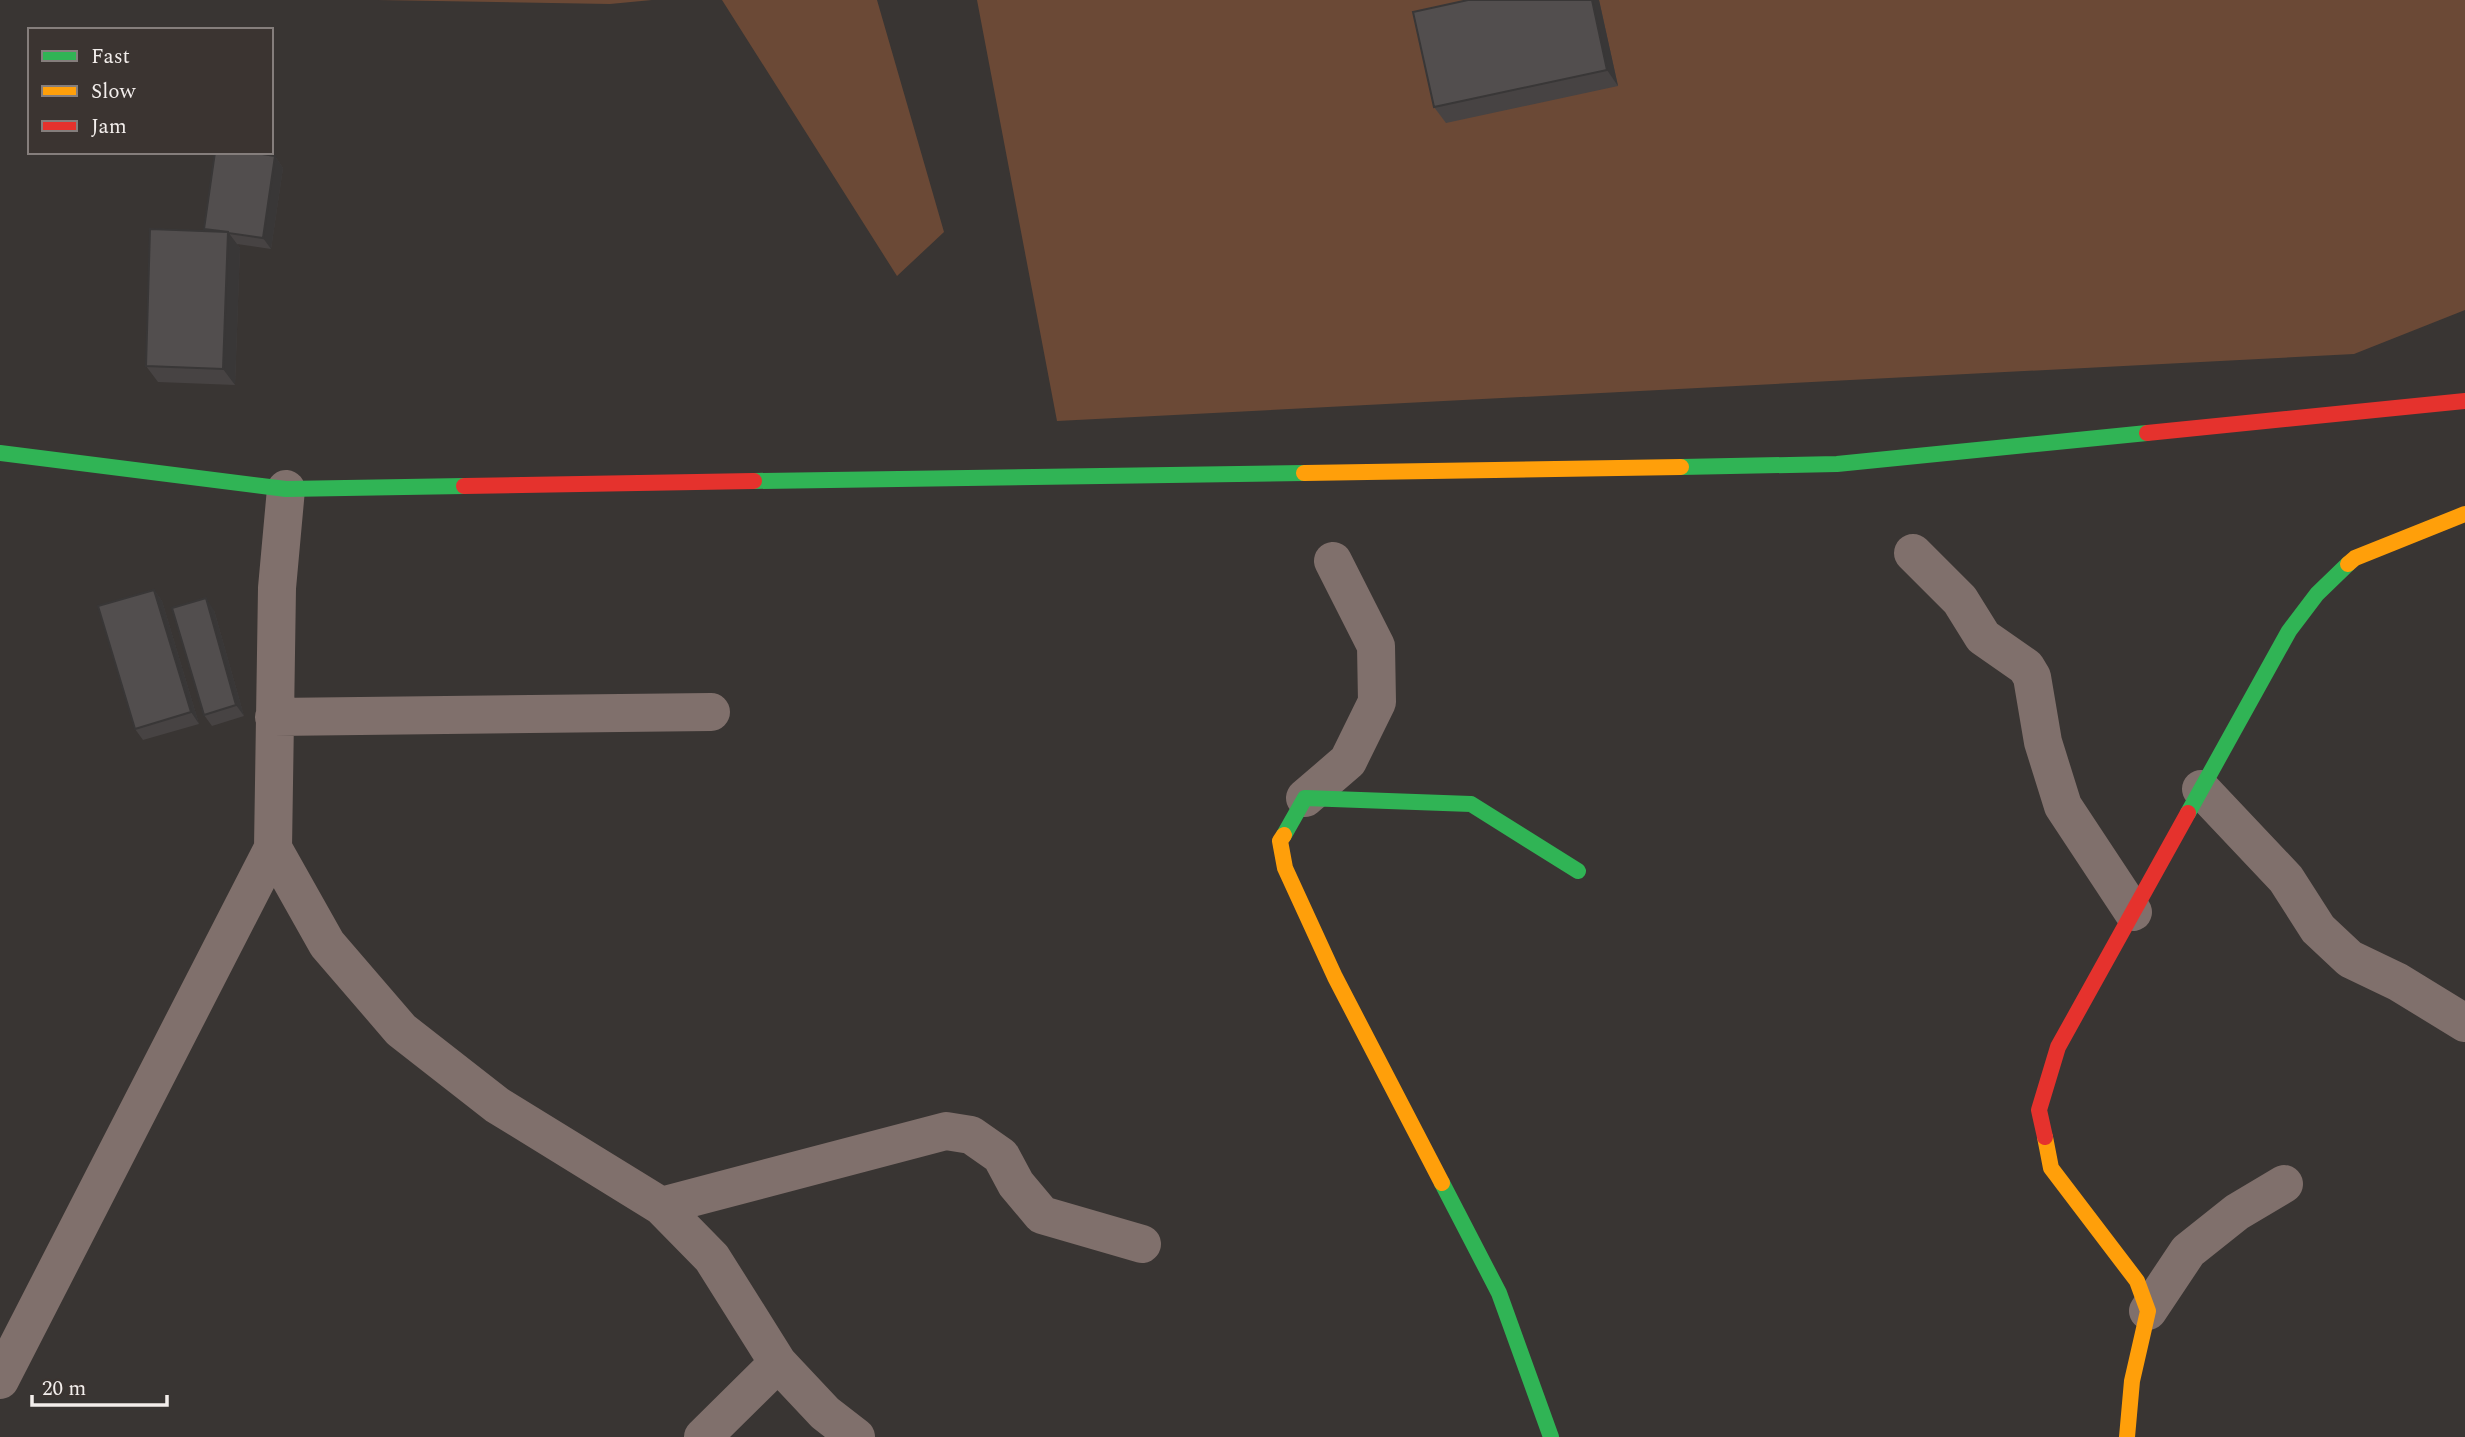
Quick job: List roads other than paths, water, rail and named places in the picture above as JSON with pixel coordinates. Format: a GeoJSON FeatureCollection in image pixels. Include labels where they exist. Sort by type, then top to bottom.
{"type":"FeatureCollection","features":[{"type":"Feature","properties":{"kind":"street"},"geometry":{"type":"LineString","coordinates":[[0,453],[286,489],[1837,464],[2465,401]]}},
{"type":"Feature","properties":{"kind":"street"},"geometry":{"type":"LineString","coordinates":[[0,1380],[273,848],[278,588],[286,489]]}},
{"type":"Feature","properties":{"kind":"street"},"geometry":{"type":"LineString","coordinates":[[2148,1311],[2137,1281],[2051,1168],[2039,1110],[2058,1047],[2289,631],[2317,594],[2355,558],[2465,514]]}},
{"type":"Feature","properties":{"kind":"street"},"geometry":{"type":"LineString","coordinates":[[1913,553],[1959,600],[1983,637],[2026,667],[2032,677],[2043,742],[2063,806],[2133,912]]}},
{"type":"Feature","properties":{"kind":"street"},"geometry":{"type":"LineString","coordinates":[[1333,561],[1376,646],[1377,702],[1348,761],[1305,798],[1280,841],[1285,868],[1335,977],[1499,1293],[1550,1437]]}},
{"type":"Feature","properties":{"kind":"street"},"geometry":{"type":"LineString","coordinates":[[274,717],[711,712]]}},
{"type":"Feature","properties":{"kind":"street"},"geometry":{"type":"LineString","coordinates":[[2201,789],[2286,879],[2318,929],[2350,959],[2398,982],[2465,1023]]}},
{"type":"Feature","properties":{"kind":"street"},"geometry":{"type":"LineString","coordinates":[[1305,798],[1471,804],[1578,870]]}},
{"type":"Feature","properties":{"kind":"street"},"geometry":{"type":"LineString","coordinates":[[273,848],[327,944],[401,1030],[497,1105],[661,1206],[712,1258],[778,1363],[825,1413],[856,1437]]}},
{"type":"Feature","properties":{"kind":"street"},"geometry":{"type":"LineString","coordinates":[[661,1206],[946,1131],[971,1135],[1001,1156],[1016,1184],[1042,1215],[1142,1244]]}},
{"type":"Feature","properties":{"kind":"street"},"geometry":{"type":"LineString","coordinates":[[2127,1437],[2132,1381],[2148,1311],[2188,1251],[2237,1212],[2284,1184]]}},
{"type":"Feature","properties":{"kind":"street"},"geometry":{"type":"LineString","coordinates":[[703,1437],[778,1363]]}}]}
